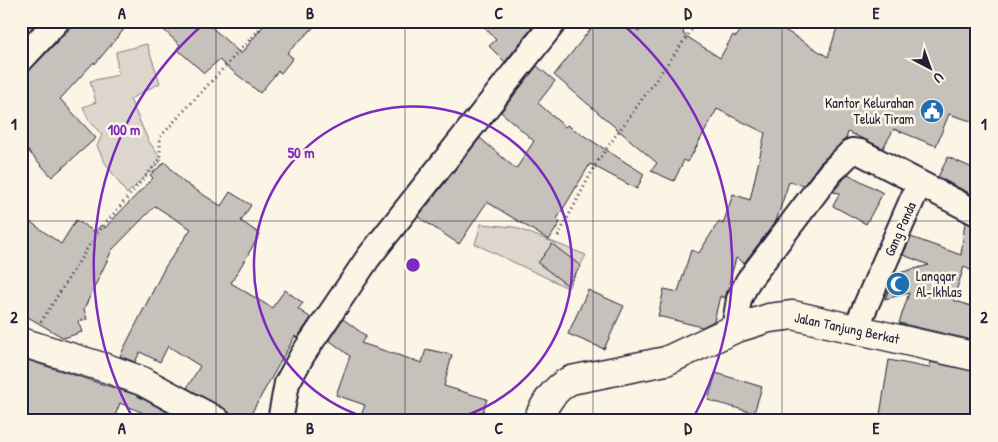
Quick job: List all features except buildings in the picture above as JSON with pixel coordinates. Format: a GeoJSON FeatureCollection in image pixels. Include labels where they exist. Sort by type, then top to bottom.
{"type":"FeatureCollection","features":[{"type":"Feature","properties":{"kind":"street"},"geometry":{"type":"LineString","coordinates":[[21,60],[57,21]]}},
{"type":"Feature","properties":{"kind":"street"},"geometry":{"type":"LineString","coordinates":[[280,421],[287,382],[303,354],[368,258],[555,21]]}},
{"type":"Feature","properties":{"kind":"street"},"geometry":{"type":"LineString","coordinates":[[734,329],[739,299],[752,275],[830,173],[852,151],[860,152],[977,213]]}},
{"type":"Feature","properties":{"kind":"street","name":"Gang Panda"},"geometry":{"type":"LineString","coordinates":[[856,328],[919,184]]}},
{"type":"Feature","properties":{"kind":"street","name":"Jalan Tanjung Berkat"},"geometry":{"type":"LineString","coordinates":[[537,421],[550,397],[563,384],[571,380],[666,361],[734,329],[769,318],[793,315],[977,357]]}},
{"type":"Feature","properties":{"kind":"street"},"geometry":{"type":"LineString","coordinates":[[25,344],[109,368],[142,381],[216,421]]}},
{"type":"Feature","properties":{"kind":"path"},"geometry":{"type":"LineString","coordinates":[[25,344],[95,236],[160,159],[160,136],[267,21]]}},
{"type":"Feature","properties":{"kind":"path"},"geometry":{"type":"LineString","coordinates":[[558,236],[597,162],[698,21]]}},
{"type":"Feature","properties":{"kind":"shaded area"},"geometry":{"type":"Polygon","coordinates":[[[147,44],[160,83],[130,99],[148,140],[162,160],[127,194],[104,161],[97,146],[102,135],[88,119],[83,107],[96,102],[90,81],[118,75],[116,52],[147,44]]]}},
{"type":"Feature","properties":{"kind":"shaded area"},"geometry":{"type":"Polygon","coordinates":[[[481,224],[514,227],[586,255],[568,288],[475,244],[481,224]]]}},
{"type":"Feature","properties":{"kind":"place","name":"Kantor Kelurahan Teluk Tiram"},"geometry":{"type":"Point","coordinates":[932,111]}},
{"type":"Feature","properties":{"kind":"place","name":"Langgar Al-Ikhlas"},"geometry":{"type":"Point","coordinates":[898,284]}}]}
